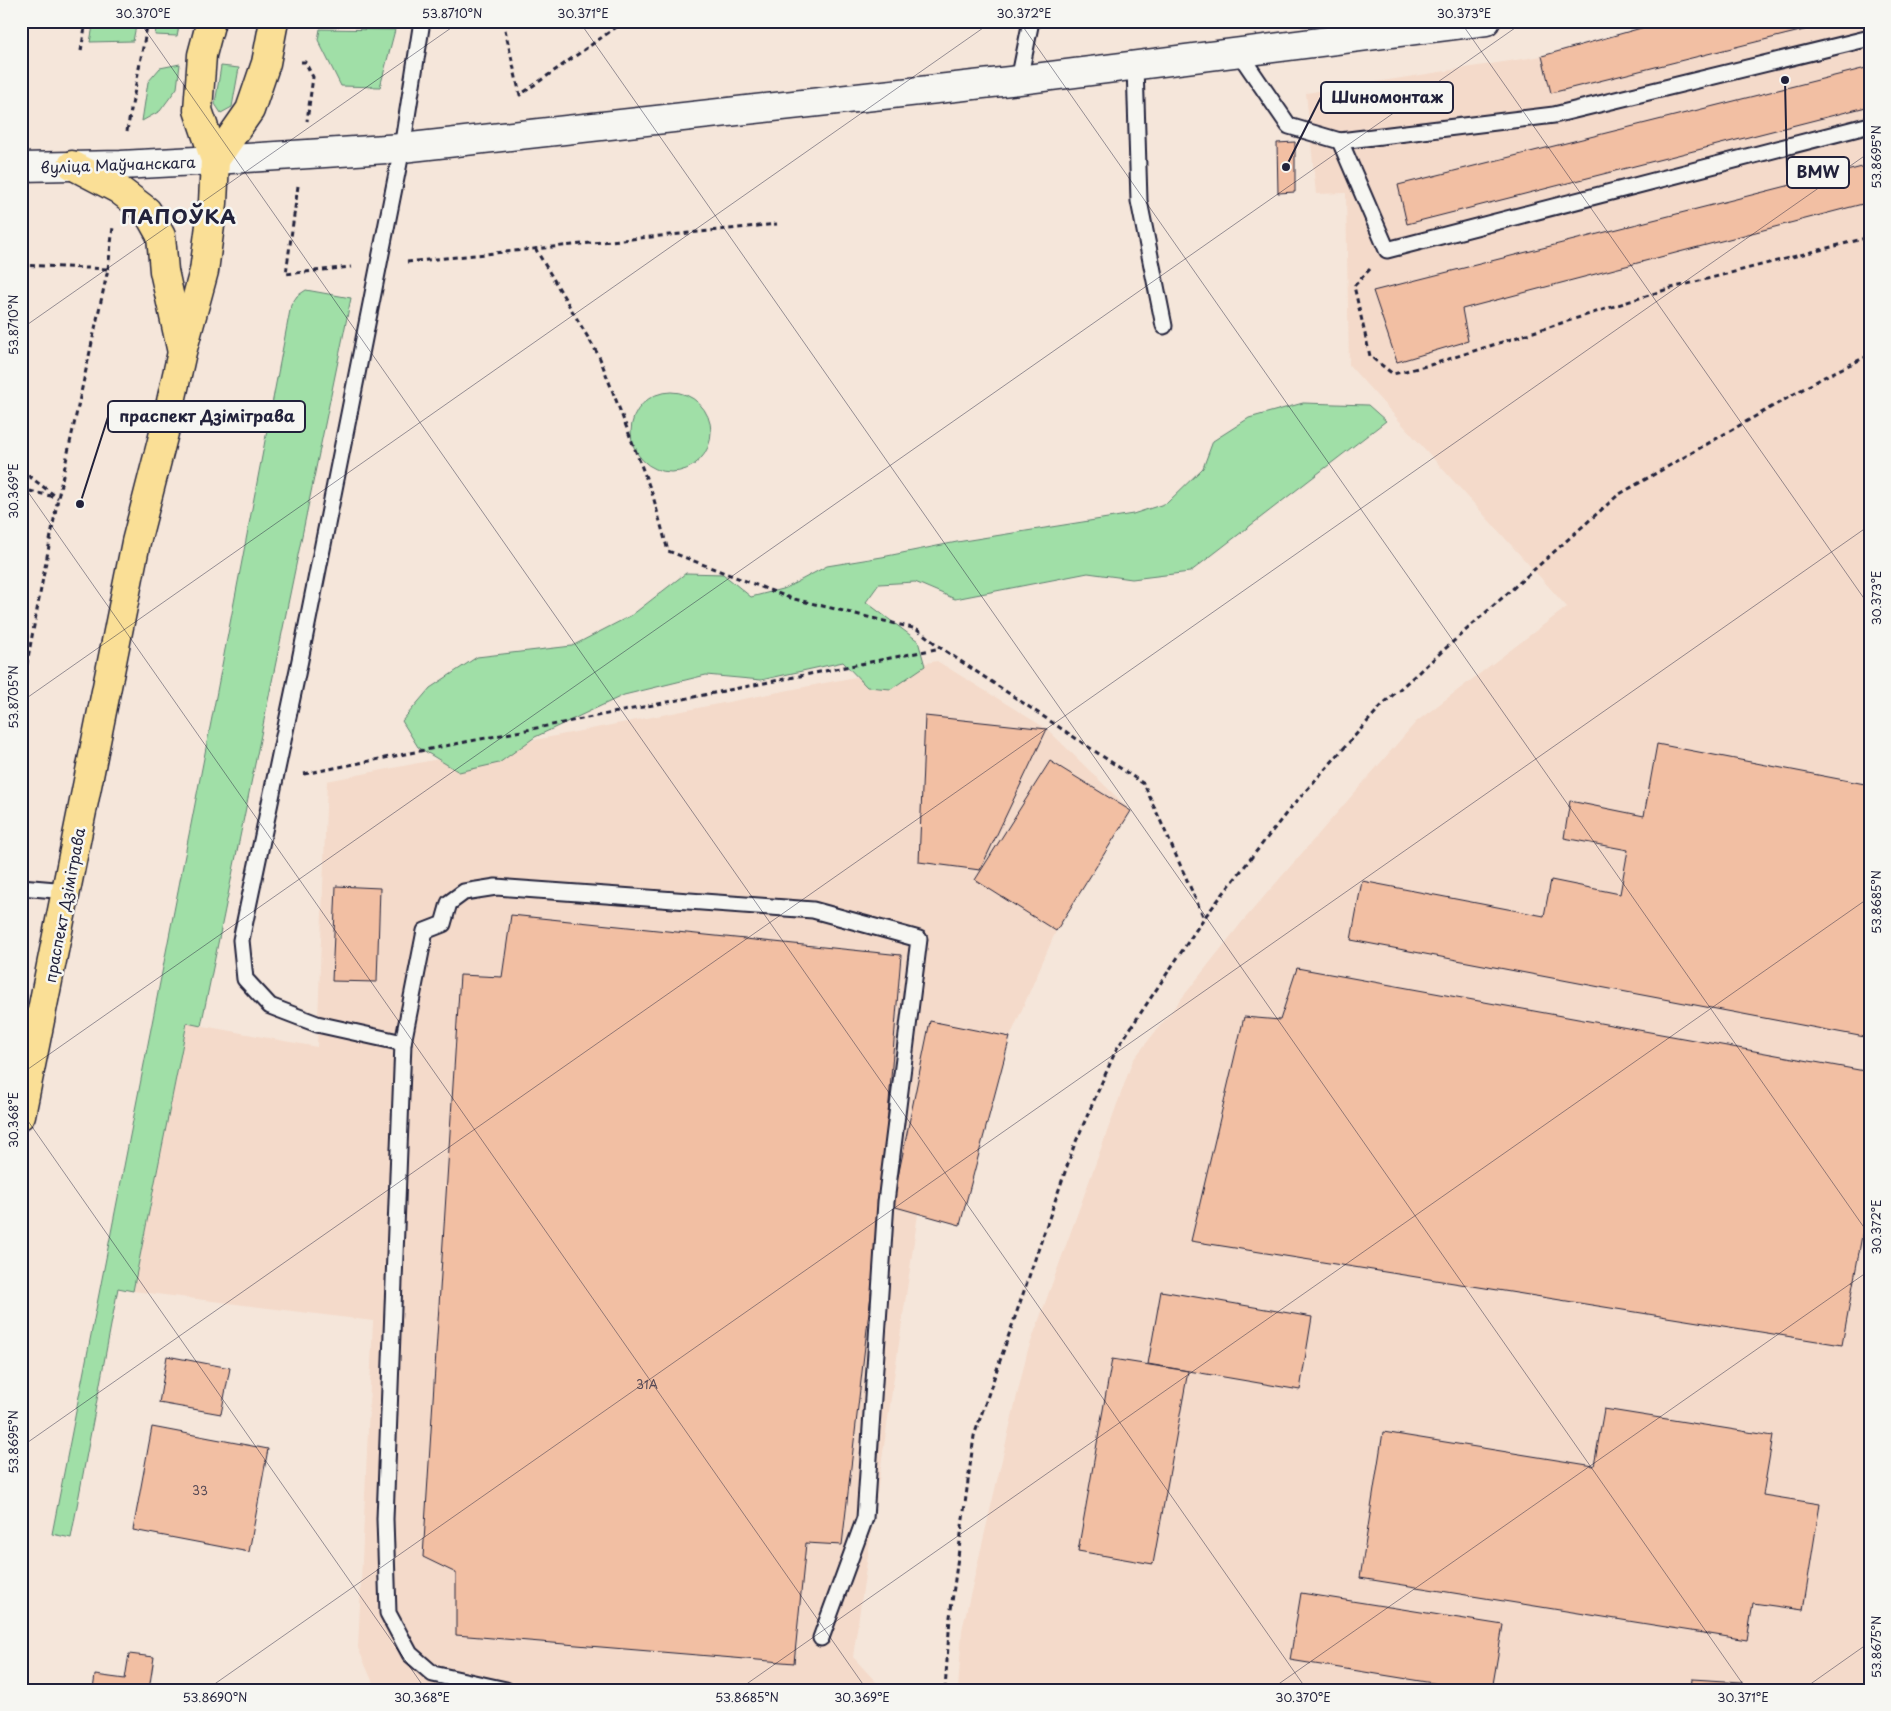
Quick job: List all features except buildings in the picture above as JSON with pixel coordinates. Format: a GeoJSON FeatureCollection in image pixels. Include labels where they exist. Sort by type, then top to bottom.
{"type":"FeatureCollection","features":[{"type":"Feature","properties":{"kind":"main road","name":"праспект Дзімітрава"},"geometry":{"type":"LineString","coordinates":[[21,1115],[136,542],[164,433],[182,352],[204,271],[215,160],[198,110],[202,55],[211,21]]}},
{"type":"Feature","properties":{"kind":"main road"},"geometry":{"type":"LineString","coordinates":[[215,160],[250,110],[266,63],[274,21]]}},
{"type":"Feature","properties":{"kind":"main road"},"geometry":{"type":"LineString","coordinates":[[72,165],[118,189],[147,211],[161,236],[164,270],[182,352]]}},
{"type":"Feature","properties":{"kind":"street","name":"вуліца Маўчанскага"},"geometry":{"type":"LineString","coordinates":[[21,167],[121,165],[402,148],[1019,80],[1486,21]]}},
{"type":"Feature","properties":{"kind":"lane"},"geometry":{"type":"LineString","coordinates":[[403,1043],[317,1024],[270,1006],[245,979],[241,940],[402,148],[422,21]]}},
{"type":"Feature","properties":{"kind":"lane"},"geometry":{"type":"LineString","coordinates":[[1019,80],[1031,21]]}},
{"type":"Feature","properties":{"kind":"lane"},"geometry":{"type":"LineString","coordinates":[[1239,53],[1289,126],[1340,141],[1554,115],[1870,38]]}},
{"type":"Feature","properties":{"kind":"lane"},"geometry":{"type":"LineString","coordinates":[[1135,66],[1139,202],[1164,326]]}},
{"type":"Feature","properties":{"kind":"lane"},"geometry":{"type":"LineString","coordinates":[[1340,141],[1387,250],[1870,125]]}},
{"type":"Feature","properties":{"kind":"lane"},"geometry":{"type":"LineString","coordinates":[[21,887],[67,892]]}},
{"type":"Feature","properties":{"kind":"lane"},"geometry":{"type":"LineString","coordinates":[[506,1690],[433,1674],[410,1654],[388,1613],[386,1519],[403,1043],[425,931],[443,924],[449,903],[464,892],[496,887],[813,910],[919,939],[886,1202],[865,1518],[821,1638]]}},
{"type":"Feature","properties":{"kind":"path"},"geometry":{"type":"LineString","coordinates":[[81,51],[86,21]]}},
{"type":"Feature","properties":{"kind":"path"},"geometry":{"type":"LineString","coordinates":[[126,138],[148,21]]}},
{"type":"Feature","properties":{"kind":"path"},"geometry":{"type":"LineString","coordinates":[[313,22],[317,21]]}},
{"type":"Feature","properties":{"kind":"path"},"geometry":{"type":"LineString","coordinates":[[503,21],[520,95],[625,21]]}},
{"type":"Feature","properties":{"kind":"path"},"geometry":{"type":"LineString","coordinates":[[286,274],[777,224]]}},
{"type":"Feature","properties":{"kind":"path"},"geometry":{"type":"LineString","coordinates":[[21,695],[58,498],[108,268],[113,225]]}},
{"type":"Feature","properties":{"kind":"path"},"geometry":{"type":"LineString","coordinates":[[1387,250],[1354,286],[1370,356],[1393,374],[1430,365],[1668,289],[1870,236]]}},
{"type":"Feature","properties":{"kind":"path"},"geometry":{"type":"LineString","coordinates":[[535,248],[599,356],[653,496],[668,551],[790,598],[917,629],[941,648],[1144,784],[1204,918]]}},
{"type":"Feature","properties":{"kind":"path"},"geometry":{"type":"LineString","coordinates":[[21,265],[108,268]]}},
{"type":"Feature","properties":{"kind":"path"},"geometry":{"type":"LineString","coordinates":[[945,1690],[950,1617],[974,1436],[1074,1146],[1116,1050],[1204,918],[1288,811],[1384,703],[1618,496],[1824,377],[1870,355]]}},
{"type":"Feature","properties":{"kind":"path"},"geometry":{"type":"LineString","coordinates":[[21,470],[58,498]]}},
{"type":"Feature","properties":{"kind":"path"},"geometry":{"type":"LineString","coordinates":[[21,489],[58,498]]}},
{"type":"Feature","properties":{"kind":"path"},"geometry":{"type":"LineString","coordinates":[[275,780],[941,648]]}},
{"type":"Feature","properties":{"kind":"shaded area"},"geometry":{"type":"Polygon","coordinates":[[[1666,21],[1870,21],[1870,1690],[958,1690],[962,1630],[1027,1353],[1133,1060],[1242,922],[1416,722],[1567,607],[1349,365],[1346,193],[1316,194],[1306,93],[1542,56],[1666,21]]]}},
{"type":"Feature","properties":{"kind":"shaded area"},"geometry":{"type":"Polygon","coordinates":[[[937,661],[1047,729],[1131,811],[1056,931],[1010,1037],[960,1225],[918,1214],[853,1657],[876,1682],[913,1690],[376,1690],[358,1648],[373,1321],[133,1291],[187,1023],[317,1047],[327,781],[937,661]]]}},
{"type":"Feature","properties":{"kind":"green space"},"geometry":{"type":"Polygon","coordinates":[[[94,21],[137,21],[133,41],[90,42],[94,21]]]}},
{"type":"Feature","properties":{"kind":"green space"},"geometry":{"type":"Polygon","coordinates":[[[157,21],[180,21],[177,36],[155,35],[157,21]]]}},
{"type":"Feature","properties":{"kind":"green space"},"geometry":{"type":"Polygon","coordinates":[[[320,29],[395,30],[380,87],[341,86],[318,40],[320,29]]]}},
{"type":"Feature","properties":{"kind":"green space"},"geometry":{"type":"Polygon","coordinates":[[[180,64],[177,88],[160,111],[142,121],[148,82],[160,68],[180,64]]]}},
{"type":"Feature","properties":{"kind":"green space"},"geometry":{"type":"Polygon","coordinates":[[[221,66],[239,68],[232,107],[221,113],[215,104],[221,66]]]}},
{"type":"Feature","properties":{"kind":"green space"},"geometry":{"type":"Polygon","coordinates":[[[306,290],[351,298],[201,1026],[187,1023],[133,1291],[118,1288],[71,1538],[52,1534],[291,305],[297,296],[306,290]]]}},
{"type":"Feature","properties":{"kind":"green space"},"geometry":{"type":"Polygon","coordinates":[[[671,392],[686,395],[699,404],[708,417],[711,432],[708,447],[699,460],[686,469],[671,472],[656,469],[643,460],[634,447],[631,432],[634,417],[643,404],[656,395],[671,392]]]}},
{"type":"Feature","properties":{"kind":"green space"},"geometry":{"type":"Polygon","coordinates":[[[1303,403],[1368,405],[1386,421],[1190,572],[1132,579],[1088,573],[955,599],[915,582],[879,584],[866,602],[918,641],[925,666],[891,689],[867,687],[843,662],[761,680],[706,675],[624,695],[535,737],[499,763],[459,772],[418,747],[402,721],[430,688],[477,657],[572,646],[632,615],[686,573],[723,574],[751,597],[786,588],[827,566],[957,542],[1133,514],[1167,503],[1203,468],[1213,441],[1249,418],[1303,403]]]}},
{"type":"Feature","properties":{"kind":"place","name":"BMW"},"geometry":{"type":"Point","coordinates":[1785,80]}},
{"type":"Feature","properties":{"kind":"place","name":"Шиномонтаж"},"geometry":{"type":"Point","coordinates":[1286,167]}},
{"type":"Feature","properties":{"kind":"place","name":"праспект Дзімітрава"},"geometry":{"type":"Point","coordinates":[80,504]}},
{"type":"Feature","properties":{"kind":"district","name":"ПАПОЎКА"},"geometry":{"type":"Point","coordinates":[179,216]}}]}
